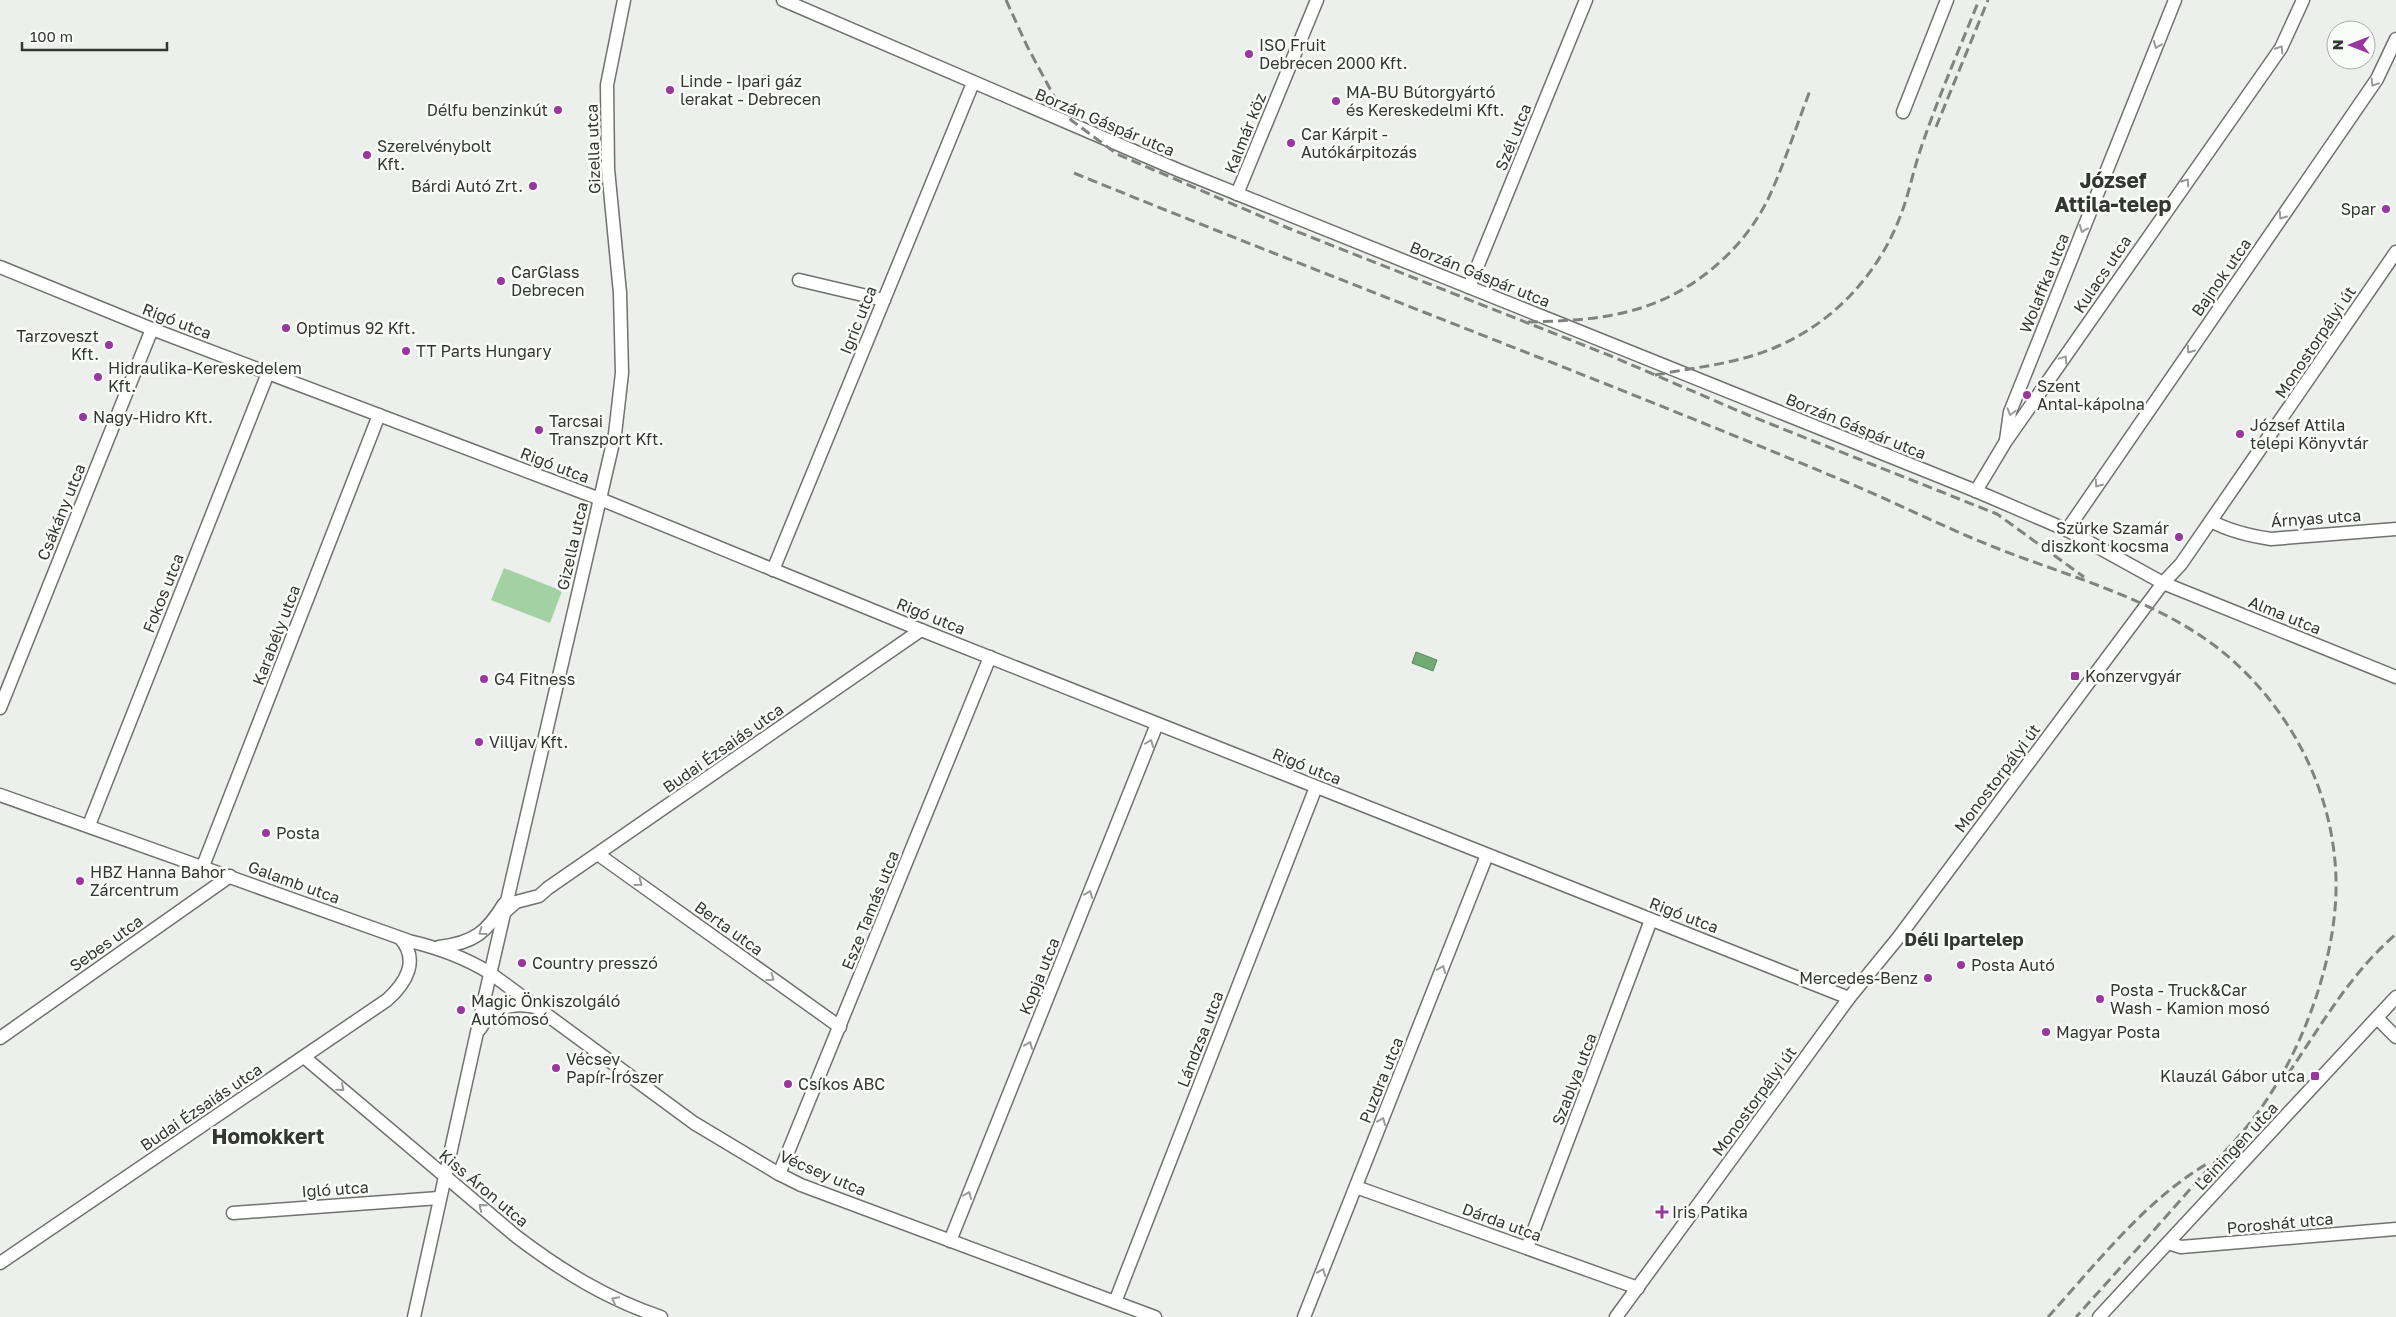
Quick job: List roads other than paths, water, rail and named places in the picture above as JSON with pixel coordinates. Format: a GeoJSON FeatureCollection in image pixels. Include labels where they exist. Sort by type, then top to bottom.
{"type":"FeatureCollection","features":[{"type":"Feature","properties":{"kind":"street","name":"Gizella utca"},"geometry":{"type":"LineString","coordinates":[[414,1317],[490,973],[506,911],[615,434],[622,373],[620,293],[608,169],[606,120],[607,85],[624,0]]}},
{"type":"Feature","properties":{"kind":"street","name":"Borzán Gáspár utca"},"geometry":{"type":"LineString","coordinates":[[783,0],[973,83],[1237,194],[1976,491],[2067,530],[2163,582]]}},
{"type":"Feature","properties":{"kind":"street","name":"Kalmár köz"},"geometry":{"type":"LineString","coordinates":[[1237,194],[1317,0]]}},
{"type":"Feature","properties":{"kind":"street","name":"Szél utca"},"geometry":{"type":"LineString","coordinates":[[1469,287],[1586,0]]}},
{"type":"Feature","properties":{"kind":"street"},"geometry":{"type":"LineString","coordinates":[[1903,112],[1947,0]]}},
{"type":"Feature","properties":{"kind":"street","name":"Wolaffka utca"},"geometry":{"type":"LineString","coordinates":[[2006,441],[2010,412],[2175,0]]}},
{"type":"Feature","properties":{"kind":"street","name":"Kulacs utca"},"geometry":{"type":"LineString","coordinates":[[1976,491],[2006,441],[2281,48],[2303,0]]}},
{"type":"Feature","properties":{"kind":"street","name":"Bajnok utca"},"geometry":{"type":"LineString","coordinates":[[2067,530],[2377,79],[2396,39]]}},
{"type":"Feature","properties":{"kind":"street","name":"Igric utca"},"geometry":{"type":"LineString","coordinates":[[773,570],[973,83]]}},
{"type":"Feature","properties":{"kind":"street","name":"Monostorpályi út"},"geometry":{"type":"LineString","coordinates":[[1616,1317],[1849,998],[1898,938],[2163,582],[2181,564],[2396,252]]}},
{"type":"Feature","properties":{"kind":"street","name":"Rigó utca"},"geometry":{"type":"LineString","coordinates":[[0,267],[152,329],[600,499],[921,630],[1849,998]]}},
{"type":"Feature","properties":{"kind":"street"},"geometry":{"type":"LineString","coordinates":[[799,280],[884,300]]}},
{"type":"Feature","properties":{"kind":"street","name":"Csákány utca"},"geometry":{"type":"LineString","coordinates":[[0,708],[152,329]]}},
{"type":"Feature","properties":{"kind":"street","name":"Fokos utca"},"geometry":{"type":"LineString","coordinates":[[89,825],[268,373]]}},
{"type":"Feature","properties":{"kind":"street","name":"Karabély utca"},"geometry":{"type":"LineString","coordinates":[[203,866],[379,415]]}},
{"type":"Feature","properties":{"kind":"street","name":"Árnyas utca"},"geometry":{"type":"LineString","coordinates":[[2211,521],[2220,526],[2255,537],[2271,539],[2396,529]]}},
{"type":"Feature","properties":{"kind":"street","name":"Alma utca"},"geometry":{"type":"LineString","coordinates":[[2163,582],[2396,677]]}},
{"type":"Feature","properties":{"kind":"street","name":"Budai Ézsaiás utca"},"geometry":{"type":"LineString","coordinates":[[506,911],[516,902],[534,899],[599,855],[921,630]]}},
{"type":"Feature","properties":{"kind":"street","name":"Esze Tamás utca"},"geometry":{"type":"LineString","coordinates":[[779,1174],[990,657]]}},
{"type":"Feature","properties":{"kind":"street","name":"Kopja utca"},"geometry":{"type":"LineString","coordinates":[[950,1241],[1157,724]]}},
{"type":"Feature","properties":{"kind":"street","name":"Lándzsa utca"},"geometry":{"type":"LineString","coordinates":[[1115,1302],[1316,786]]}},
{"type":"Feature","properties":{"kind":"street","name":"Galamb utca"},"geometry":{"type":"LineString","coordinates":[[0,795],[89,825],[400,938],[434,947],[466,959],[490,973]]}},
{"type":"Feature","properties":{"kind":"street","name":"Puzdra utca"},"geometry":{"type":"LineString","coordinates":[[1304,1317],[1487,854]]}},
{"type":"Feature","properties":{"kind":"street","name":"Berta utca"},"geometry":{"type":"LineString","coordinates":[[599,855],[840,1028]]}},
{"type":"Feature","properties":{"kind":"street","name":"Sebes utca"},"geometry":{"type":"LineString","coordinates":[[0,1038],[230,876]]}},
{"type":"Feature","properties":{"kind":"street"},"geometry":{"type":"LineString","coordinates":[[511,888],[528,894],[543,892]]}},
{"type":"Feature","properties":{"kind":"street","name":"Budai Ézsaiás utca"},"geometry":{"type":"LineString","coordinates":[[0,1263],[387,1000],[403,983],[417,952],[434,947],[464,943],[477,936],[489,927],[511,888]]}},
{"type":"Feature","properties":{"kind":"street","name":"Szablya utca"},"geometry":{"type":"LineString","coordinates":[[1527,1248],[1651,920]]}},
{"type":"Feature","properties":{"kind":"street"},"geometry":{"type":"LineString","coordinates":[[400,938],[408,949],[409,967]]}},
{"type":"Feature","properties":{"kind":"street","name":"Vécsey utca"},"geometry":{"type":"LineString","coordinates":[[490,973],[694,1123],[779,1174],[801,1185],[1155,1317]]}},
{"type":"Feature","properties":{"kind":"street","name":"Leiningen utca"},"geometry":{"type":"LineString","coordinates":[[2099,1317],[2396,998]]}},
{"type":"Feature","properties":{"kind":"street"},"geometry":{"type":"LineString","coordinates":[[476,1035],[490,1015],[504,1007],[525,1005],[537,1008]]}},
{"type":"Feature","properties":{"kind":"street"},"geometry":{"type":"LineString","coordinates":[[2377,1018],[2396,1037]]}},
{"type":"Feature","properties":{"kind":"street","name":"Kiss Áron utca"},"geometry":{"type":"LineString","coordinates":[[304,1057],[444,1176],[551,1262],[611,1298],[661,1317]]}},
{"type":"Feature","properties":{"kind":"street","name":"Dárda utca"},"geometry":{"type":"LineString","coordinates":[[1356,1187],[1638,1288]]}},
{"type":"Feature","properties":{"kind":"street","name":"Igló utca"},"geometry":{"type":"LineString","coordinates":[[233,1213],[439,1198]]}},
{"type":"Feature","properties":{"kind":"street","name":"Poroshát utca"},"geometry":{"type":"LineString","coordinates":[[2168,1243],[2181,1247],[2396,1230]]}},
{"type":"Feature","properties":{"kind":"railway"},"geometry":{"type":"LineString","coordinates":[[1006,0],[1027,46],[1056,100],[1071,120],[1117,154],[1288,228],[1611,356],[1748,415],[1997,514],[2084,577]]}},
{"type":"Feature","properties":{"kind":"railway"},"geometry":{"type":"LineString","coordinates":[[1655,375],[1731,361],[1776,347],[1819,323],[1838,308],[1855,290],[1884,251],[1895,229],[1927,132],[1979,0]]}},
{"type":"Feature","properties":{"kind":"railway"},"geometry":{"type":"LineString","coordinates":[[1936,127],[1988,0]]}},
{"type":"Feature","properties":{"kind":"railway"},"geometry":{"type":"LineString","coordinates":[[1528,322],[1592,318],[1630,311],[1673,295],[1712,269],[1729,254],[1744,236],[1758,217],[1769,197],[1811,88]]}},
{"type":"Feature","properties":{"kind":"railway"},"geometry":{"type":"LineString","coordinates":[[1074,173],[1738,437],[1850,483],[1972,538],[2139,603],[2171,618],[2202,637],[2230,658],[2254,681],[2294,734],[2321,794],[2330,826],[2335,859],[2336,892],[2329,951],[2321,981],[2299,1041],[2270,1095],[2253,1119],[2076,1317]]}},
{"type":"Feature","properties":{"kind":"railway"},"geometry":{"type":"LineString","coordinates":[[2288,1074],[2325,1018],[2364,966],[2396,934]]}},
{"type":"Feature","properties":{"kind":"railway"},"geometry":{"type":"LineString","coordinates":[[2048,1317],[2123,1233],[2165,1194],[2210,1162]]}},
{"type":"Feature","properties":{"kind":"place","name":"ISO Fruit Debrecen 2000 Kft."},"geometry":{"type":"Point","coordinates":[1249,54]}},
{"type":"Feature","properties":{"kind":"place","name":"Linde - Ipari gáz lerakat - Debrecen"},"geometry":{"type":"Point","coordinates":[670,90]}},
{"type":"Feature","properties":{"kind":"place","name":"MA-BU Bútorgyártó és Kereskedelmi Kft."},"geometry":{"type":"Point","coordinates":[1336,101]}},
{"type":"Feature","properties":{"kind":"place","name":"Délfu benzinkút"},"geometry":{"type":"Point","coordinates":[558,110]}},
{"type":"Feature","properties":{"kind":"place","name":"Car Kárpit - Autókárpitozás"},"geometry":{"type":"Point","coordinates":[1291,143]}},
{"type":"Feature","properties":{"kind":"place","name":"Szerelvénybolt Kft."},"geometry":{"type":"Point","coordinates":[367,155]}},
{"type":"Feature","properties":{"kind":"place","name":"Bárdi Autó Zrt."},"geometry":{"type":"Point","coordinates":[533,186]}},
{"type":"Feature","properties":{"kind":"place","name":"Spar"},"geometry":{"type":"Point","coordinates":[2386,209]}},
{"type":"Feature","properties":{"kind":"place","name":"CarGlass Debrecen"},"geometry":{"type":"Point","coordinates":[501,281]}},
{"type":"Feature","properties":{"kind":"place","name":"Optimus 92 Kft."},"geometry":{"type":"Point","coordinates":[286,328]}},
{"type":"Feature","properties":{"kind":"place","name":"Tarzoveszt Kft."},"geometry":{"type":"Point","coordinates":[109,345]}},
{"type":"Feature","properties":{"kind":"place","name":"TT Parts Hungary"},"geometry":{"type":"Point","coordinates":[406,351]}},
{"type":"Feature","properties":{"kind":"place","name":"Hidraulika-Kereskedelem Kft."},"geometry":{"type":"Point","coordinates":[98,377]}},
{"type":"Feature","properties":{"kind":"place","name":"Szent Antal-kápolna"},"geometry":{"type":"Point","coordinates":[2027,395]}},
{"type":"Feature","properties":{"kind":"place","name":"Nagy-Hidro Kft."},"geometry":{"type":"Point","coordinates":[83,417]}},
{"type":"Feature","properties":{"kind":"place","name":"Tarcsai Transzport Kft."},"geometry":{"type":"Point","coordinates":[539,430]}},
{"type":"Feature","properties":{"kind":"place","name":"József Attila telepi Könyvtár"},"geometry":{"type":"Point","coordinates":[2240,434]}},
{"type":"Feature","properties":{"kind":"place","name":"Szürke Szamár diszkont kocsma"},"geometry":{"type":"Point","coordinates":[2179,537]}},
{"type":"Feature","properties":{"kind":"place","name":"Konzervgyár"},"geometry":{"type":"Point","coordinates":[2075,676]}},
{"type":"Feature","properties":{"kind":"place","name":"G4 Fitness"},"geometry":{"type":"Point","coordinates":[484,679]}},
{"type":"Feature","properties":{"kind":"place","name":"Villjav Kft."},"geometry":{"type":"Point","coordinates":[479,742]}},
{"type":"Feature","properties":{"kind":"place","name":"Posta"},"geometry":{"type":"Point","coordinates":[266,833]}},
{"type":"Feature","properties":{"kind":"place","name":"HBZ Hanna Bahor Zárcentrum"},"geometry":{"type":"Point","coordinates":[80,881]}},
{"type":"Feature","properties":{"kind":"place","name":"Country presszó"},"geometry":{"type":"Point","coordinates":[522,963]}},
{"type":"Feature","properties":{"kind":"place","name":"Posta Autó"},"geometry":{"type":"Point","coordinates":[1961,965]}},
{"type":"Feature","properties":{"kind":"place","name":"Mercedes-Benz"},"geometry":{"type":"Point","coordinates":[1928,978]}},
{"type":"Feature","properties":{"kind":"place","name":"Posta - Truck&Car Wash - Kamion mosó"},"geometry":{"type":"Point","coordinates":[2100,999]}},
{"type":"Feature","properties":{"kind":"place","name":"Magic Önkiszolgáló Autómosó"},"geometry":{"type":"Point","coordinates":[461,1010]}},
{"type":"Feature","properties":{"kind":"place","name":"Magyar Posta"},"geometry":{"type":"Point","coordinates":[2046,1032]}},
{"type":"Feature","properties":{"kind":"place","name":"Vécsey Papír-Írószer"},"geometry":{"type":"Point","coordinates":[556,1068]}},
{"type":"Feature","properties":{"kind":"place","name":"Klauzál Gábor utca"},"geometry":{"type":"Point","coordinates":[2315,1076]}},
{"type":"Feature","properties":{"kind":"place","name":"Csíkos ABC"},"geometry":{"type":"Point","coordinates":[788,1084]}},
{"type":"Feature","properties":{"kind":"place","name":"Iris Patika"},"geometry":{"type":"Point","coordinates":[1662,1212]}},
{"type":"Feature","properties":{"kind":"district","name":"József Attila-telep"},"geometry":{"type":"Point","coordinates":[2113,192]}},
{"type":"Feature","properties":{"kind":"district","name":"Déli Ipartelep"},"geometry":{"type":"Point","coordinates":[1964,939]}},
{"type":"Feature","properties":{"kind":"district","name":"Homokkert"},"geometry":{"type":"Point","coordinates":[268,1136]}}]}
